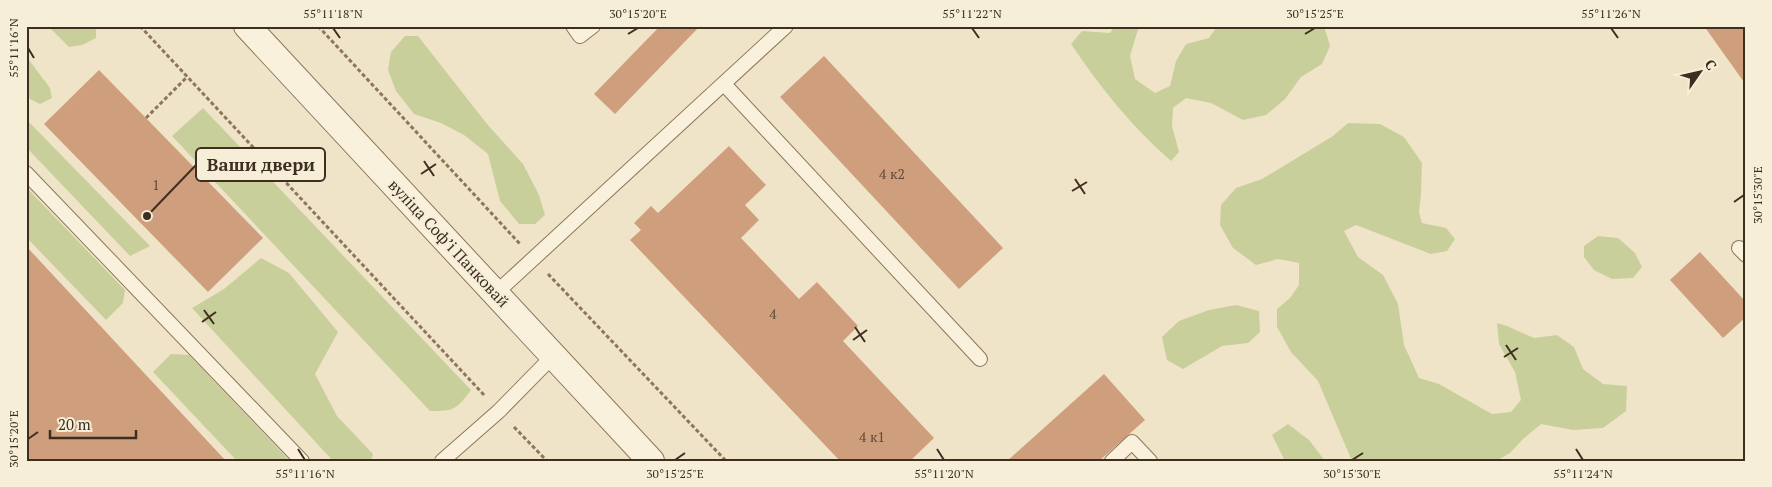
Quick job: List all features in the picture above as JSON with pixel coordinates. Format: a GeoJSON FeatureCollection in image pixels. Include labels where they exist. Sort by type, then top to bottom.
{"type":"FeatureCollection","features":[{"type":"Feature","properties":{"kind":"street","name":"вуліца Софʼі Панковай"},"geometry":{"type":"LineString","coordinates":[[248,26],[651,461]]}},
{"type":"Feature","properties":{"kind":"lane"},"geometry":{"type":"LineString","coordinates":[[573,26],[580,36],[593,26]]}},
{"type":"Feature","properties":{"kind":"lane"},"geometry":{"type":"LineString","coordinates":[[496,293],[786,26]]}},
{"type":"Feature","properties":{"kind":"lane"},"geometry":{"type":"LineString","coordinates":[[724,84],[980,359]]}},
{"type":"Feature","properties":{"kind":"lane"},"geometry":{"type":"LineString","coordinates":[[26,173],[302,461]]}},
{"type":"Feature","properties":{"kind":"lane"},"geometry":{"type":"LineString","coordinates":[[442,461],[499,410],[553,356]]}},
{"type":"Feature","properties":{"kind":"lane"},"geometry":{"type":"LineString","coordinates":[[1112,461],[1132,442],[1150,461]]}},
{"type":"Feature","properties":{"kind":"path"},"geometry":{"type":"LineString","coordinates":[[140,26],[547,461]]}},
{"type":"Feature","properties":{"kind":"path"},"geometry":{"type":"LineString","coordinates":[[146,118],[187,77]]}},
{"type":"Feature","properties":{"kind":"green space"},"geometry":{"type":"Polygon","coordinates":[[[48,26],[96,26],[96,38],[82,45],[69,47],[48,26]]]}},
{"type":"Feature","properties":{"kind":"green space"},"geometry":{"type":"Polygon","coordinates":[[[1115,26],[1139,26],[1130,56],[1135,79],[1155,93],[1170,86],[1176,61],[1186,44],[1209,38],[1217,26],[1324,26],[1330,46],[1322,64],[1301,77],[1285,99],[1266,115],[1243,120],[1211,103],[1186,98],[1173,108],[1172,126],[1179,152],[1171,161],[1117,106],[1071,44],[1082,31],[1110,33],[1115,26]]]}},
{"type":"Feature","properties":{"kind":"green space"},"geometry":{"type":"Polygon","coordinates":[[[405,36],[418,36],[487,124],[523,164],[539,195],[545,215],[535,224],[519,224],[500,201],[488,154],[464,135],[441,123],[414,114],[396,91],[388,70],[391,52],[405,36]]]}},
{"type":"Feature","properties":{"kind":"green space"},"geometry":{"type":"Polygon","coordinates":[[[26,56],[50,88],[52,98],[40,104],[26,95],[26,56]]]}},
{"type":"Feature","properties":{"kind":"green space"},"geometry":{"type":"Polygon","coordinates":[[[203,108],[471,390],[462,402],[450,410],[430,411],[172,136],[203,108]]]}},
{"type":"Feature","properties":{"kind":"green space"},"geometry":{"type":"Polygon","coordinates":[[[26,119],[150,246],[130,256],[26,147],[26,119]]]}},
{"type":"Feature","properties":{"kind":"green space"},"geometry":{"type":"Polygon","coordinates":[[[1348,123],[1380,124],[1404,137],[1422,163],[1419,212],[1422,223],[1446,228],[1455,239],[1447,251],[1431,254],[1356,225],[1344,231],[1358,257],[1383,275],[1398,304],[1404,345],[1419,378],[1439,384],[1492,414],[1511,412],[1521,400],[1515,372],[1499,344],[1497,323],[1534,338],[1557,335],[1574,347],[1583,369],[1603,384],[1627,386],[1626,411],[1603,428],[1573,430],[1541,424],[1510,453],[1496,461],[1352,461],[1318,381],[1291,352],[1277,327],[1277,309],[1290,298],[1299,285],[1299,263],[1278,259],[1256,265],[1233,248],[1220,225],[1221,205],[1236,188],[1262,179],[1333,136],[1348,123]]]}},
{"type":"Feature","properties":{"kind":"green space"},"geometry":{"type":"Polygon","coordinates":[[[26,187],[125,290],[123,303],[106,320],[26,237],[26,187]]]}},
{"type":"Feature","properties":{"kind":"green space"},"geometry":{"type":"Polygon","coordinates":[[[1598,236],[1618,238],[1635,253],[1642,267],[1633,278],[1612,279],[1594,270],[1584,257],[1584,246],[1598,236]]]}},
{"type":"Feature","properties":{"kind":"green space"},"geometry":{"type":"Polygon","coordinates":[[[261,258],[289,273],[338,332],[315,374],[337,416],[373,454],[371,461],[333,461],[192,308],[224,289],[261,258]]]}},
{"type":"Feature","properties":{"kind":"green space"},"geometry":{"type":"Polygon","coordinates":[[[1236,305],[1259,311],[1260,332],[1248,343],[1222,346],[1183,369],[1167,360],[1162,337],[1179,321],[1209,310],[1236,305]]]}},
{"type":"Feature","properties":{"kind":"green space"},"geometry":{"type":"Polygon","coordinates":[[[171,354],[189,355],[290,461],[237,461],[153,372],[171,354]]]}},
{"type":"Feature","properties":{"kind":"green space"},"geometry":{"type":"Polygon","coordinates":[[[1288,424],[1309,440],[1325,461],[1285,461],[1272,435],[1288,424]]]}},
{"type":"Feature","properties":{"kind":"building"},"geometry":{"type":"Polygon","coordinates":[[[660,26],[700,26],[615,114],[594,94],[660,26]]]}},
{"type":"Feature","properties":{"kind":"building"},"geometry":{"type":"Polygon","coordinates":[[[1704,26],[1746,26],[1746,85],[1704,26]]]}},
{"type":"Feature","properties":{"kind":"building"},"geometry":{"type":"Polygon","coordinates":[[[824,56],[1003,248],[959,289],[780,97],[824,56]]]}},
{"type":"Feature","properties":{"kind":"building"},"geometry":{"type":"Polygon","coordinates":[[[99,70],[263,238],[208,292],[44,124],[99,70]]]}},
{"type":"Feature","properties":{"kind":"building"},"geometry":{"type":"Polygon","coordinates":[[[729,146],[766,185],[745,205],[759,220],[741,238],[799,299],[817,282],[858,326],[843,341],[934,438],[910,461],[840,461],[630,240],[641,230],[634,223],[651,206],[658,213],[729,146]]]}},
{"type":"Feature","properties":{"kind":"building"},"geometry":{"type":"Polygon","coordinates":[[[26,246],[226,461],[26,461],[26,246]]]}},
{"type":"Feature","properties":{"kind":"building"},"geometry":{"type":"Polygon","coordinates":[[[1700,252],[1746,302],[1746,317],[1723,338],[1670,280],[1700,252]]]}},
{"type":"Feature","properties":{"kind":"building"},"geometry":{"type":"Polygon","coordinates":[[[1104,374],[1145,420],[1099,461],[1007,461],[1104,374]]]}},
{"type":"Feature","properties":{"kind":"place","name":"Ваши двери"},"geometry":{"type":"Point","coordinates":[147,216]}}]}
